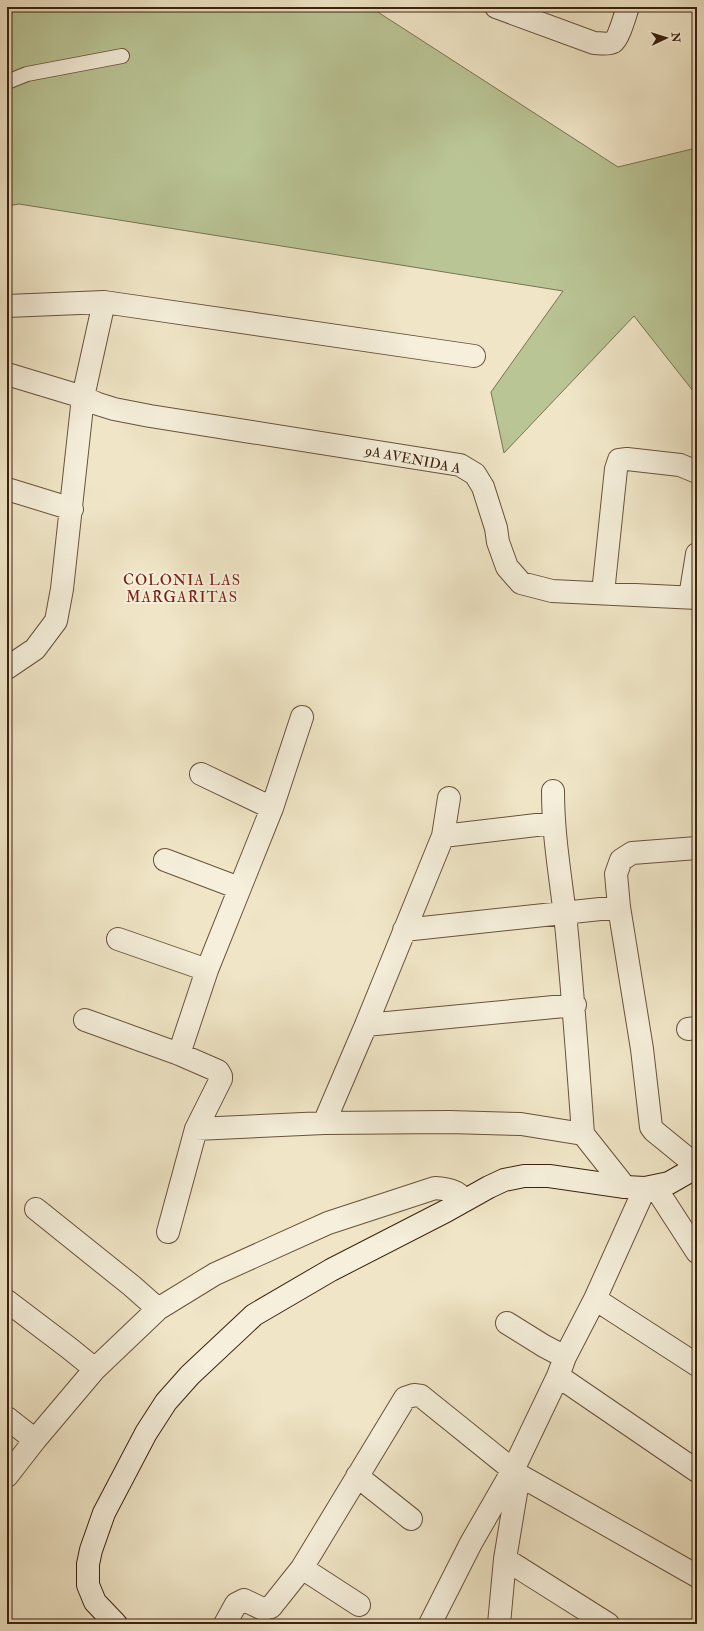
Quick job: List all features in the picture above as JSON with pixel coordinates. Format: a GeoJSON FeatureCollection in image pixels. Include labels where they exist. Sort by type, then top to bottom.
{"type":"FeatureCollection","features":[{"type":"Feature","properties":{"kind":"street"},"geometry":{"type":"LineString","coordinates":[[496,7],[594,43],[605,44],[612,43],[616,38],[628,7]]}},
{"type":"Feature","properties":{"kind":"street"},"geometry":{"type":"LineString","coordinates":[[7,306],[104,302],[474,356]]}},
{"type":"Feature","properties":{"kind":"street"},"geometry":{"type":"LineString","coordinates":[[7,668],[34,649],[56,621],[62,589],[72,509],[83,397],[104,302]]}},
{"type":"Feature","properties":{"kind":"street","name":"9A AVENIDA A"},"geometry":{"type":"LineString","coordinates":[[7,374],[83,397],[114,409],[460,465],[475,474],[483,487],[496,528],[498,542],[507,567],[521,583],[552,591],[694,597]]}},
{"type":"Feature","properties":{"kind":"street"},"geometry":{"type":"LineString","coordinates":[[603,593],[616,469],[619,460],[627,459],[680,465],[697,472]]}},
{"type":"Feature","properties":{"kind":"street"},"geometry":{"type":"LineString","coordinates":[[7,489],[72,509]]}},
{"type":"Feature","properties":{"kind":"street"},"geometry":{"type":"LineString","coordinates":[[694,597],[697,554]]}},
{"type":"Feature","properties":{"kind":"street"},"geometry":{"type":"LineString","coordinates":[[179,1054],[207,970],[272,808],[302,717]]}},
{"type":"Feature","properties":{"kind":"street"},"geometry":{"type":"LineString","coordinates":[[201,774],[272,808]]}},
{"type":"Feature","properties":{"kind":"street"},"geometry":{"type":"LineString","coordinates":[[552,791],[553,823],[565,912],[574,1005],[583,1134]]}},
{"type":"Feature","properties":{"kind":"street"},"geometry":{"type":"LineString","coordinates":[[324,1123],[366,1026],[443,836],[449,798]]}},
{"type":"Feature","properties":{"kind":"street"},"geometry":{"type":"LineString","coordinates":[[443,836],[553,823]]}},
{"type":"Feature","properties":{"kind":"street"},"geometry":{"type":"LineString","coordinates":[[116,1624],[95,1602],[90,1592],[87,1576],[90,1550],[107,1506],[146,1433],[166,1402],[190,1375],[254,1315],[330,1270],[504,1180],[524,1176],[549,1176],[642,1188],[677,1180],[697,1166],[651,1127],[642,1049],[619,907],[616,874],[621,860],[632,853],[697,848]]}},
{"type":"Feature","properties":{"kind":"street"},"geometry":{"type":"LineString","coordinates":[[165,860],[239,888]]}},
{"type":"Feature","properties":{"kind":"street"},"geometry":{"type":"LineString","coordinates":[[404,930],[619,907]]}},
{"type":"Feature","properties":{"kind":"street"},"geometry":{"type":"LineString","coordinates":[[118,939],[207,970]]}},
{"type":"Feature","properties":{"kind":"street"},"geometry":{"type":"LineString","coordinates":[[366,1026],[574,1005]]}},
{"type":"Feature","properties":{"kind":"street"},"geometry":{"type":"LineString","coordinates":[[85,1020],[179,1054],[218,1071],[221,1076],[221,1079],[196,1130],[168,1232]]}},
{"type":"Feature","properties":{"kind":"street"},"geometry":{"type":"LineString","coordinates":[[196,1130],[324,1123],[449,1122],[521,1124],[583,1134],[642,1188],[697,1252]]}},
{"type":"Feature","properties":{"kind":"street"},"geometry":{"type":"LineString","coordinates":[[7,1476],[35,1440],[95,1369],[158,1310],[215,1274],[328,1223],[435,1188],[448,1189],[459,1194],[464,1200]]}},
{"type":"Feature","properties":{"kind":"street"},"geometry":{"type":"LineString","coordinates":[[430,1624],[471,1543],[516,1472],[561,1366],[595,1299],[642,1188]]}},
{"type":"Feature","properties":{"kind":"street"},"geometry":{"type":"LineString","coordinates":[[36,1209],[132,1286],[158,1310]]}},
{"type":"Feature","properties":{"kind":"street"},"geometry":{"type":"LineString","coordinates":[[595,1299],[697,1365]]}},
{"type":"Feature","properties":{"kind":"street"},"geometry":{"type":"LineString","coordinates":[[7,1301],[95,1369]]}},
{"type":"Feature","properties":{"kind":"street"},"geometry":{"type":"LineString","coordinates":[[507,1323],[544,1346],[561,1366],[697,1471]]}},
{"type":"Feature","properties":{"kind":"street"},"geometry":{"type":"LineString","coordinates":[[225,1624],[236,1604],[244,1600],[263,1609],[271,1608],[302,1568],[405,1398],[414,1395],[421,1396],[516,1472],[697,1576]]}},
{"type":"Feature","properties":{"kind":"street"},"geometry":{"type":"LineString","coordinates":[[7,1418],[35,1440]]}},
{"type":"Feature","properties":{"kind":"street"},"geometry":{"type":"LineString","coordinates":[[499,1624],[516,1472]]}},
{"type":"Feature","properties":{"kind":"street"},"geometry":{"type":"LineString","coordinates":[[357,1476],[411,1519]]}},
{"type":"Feature","properties":{"kind":"street"},"geometry":{"type":"LineString","coordinates":[[506,1559],[608,1624]]}},
{"type":"Feature","properties":{"kind":"street"},"geometry":{"type":"LineString","coordinates":[[302,1568],[359,1605]]}},
{"type":"Feature","properties":{"kind":"lane"},"geometry":{"type":"LineString","coordinates":[[7,82],[27,74],[122,56]]}},
{"type":"Feature","properties":{"kind":"green space"},"geometry":{"type":"Polygon","coordinates":[[[7,7],[370,7],[618,167],[692,149],[697,155],[697,396],[634,316],[504,453],[491,392],[563,291],[19,204],[7,206],[7,7]]]}},
{"type":"Feature","properties":{"kind":"district","name":"COLONIA LAS MARGARITAS"},"geometry":{"type":"Point","coordinates":[182,588]}}]}
